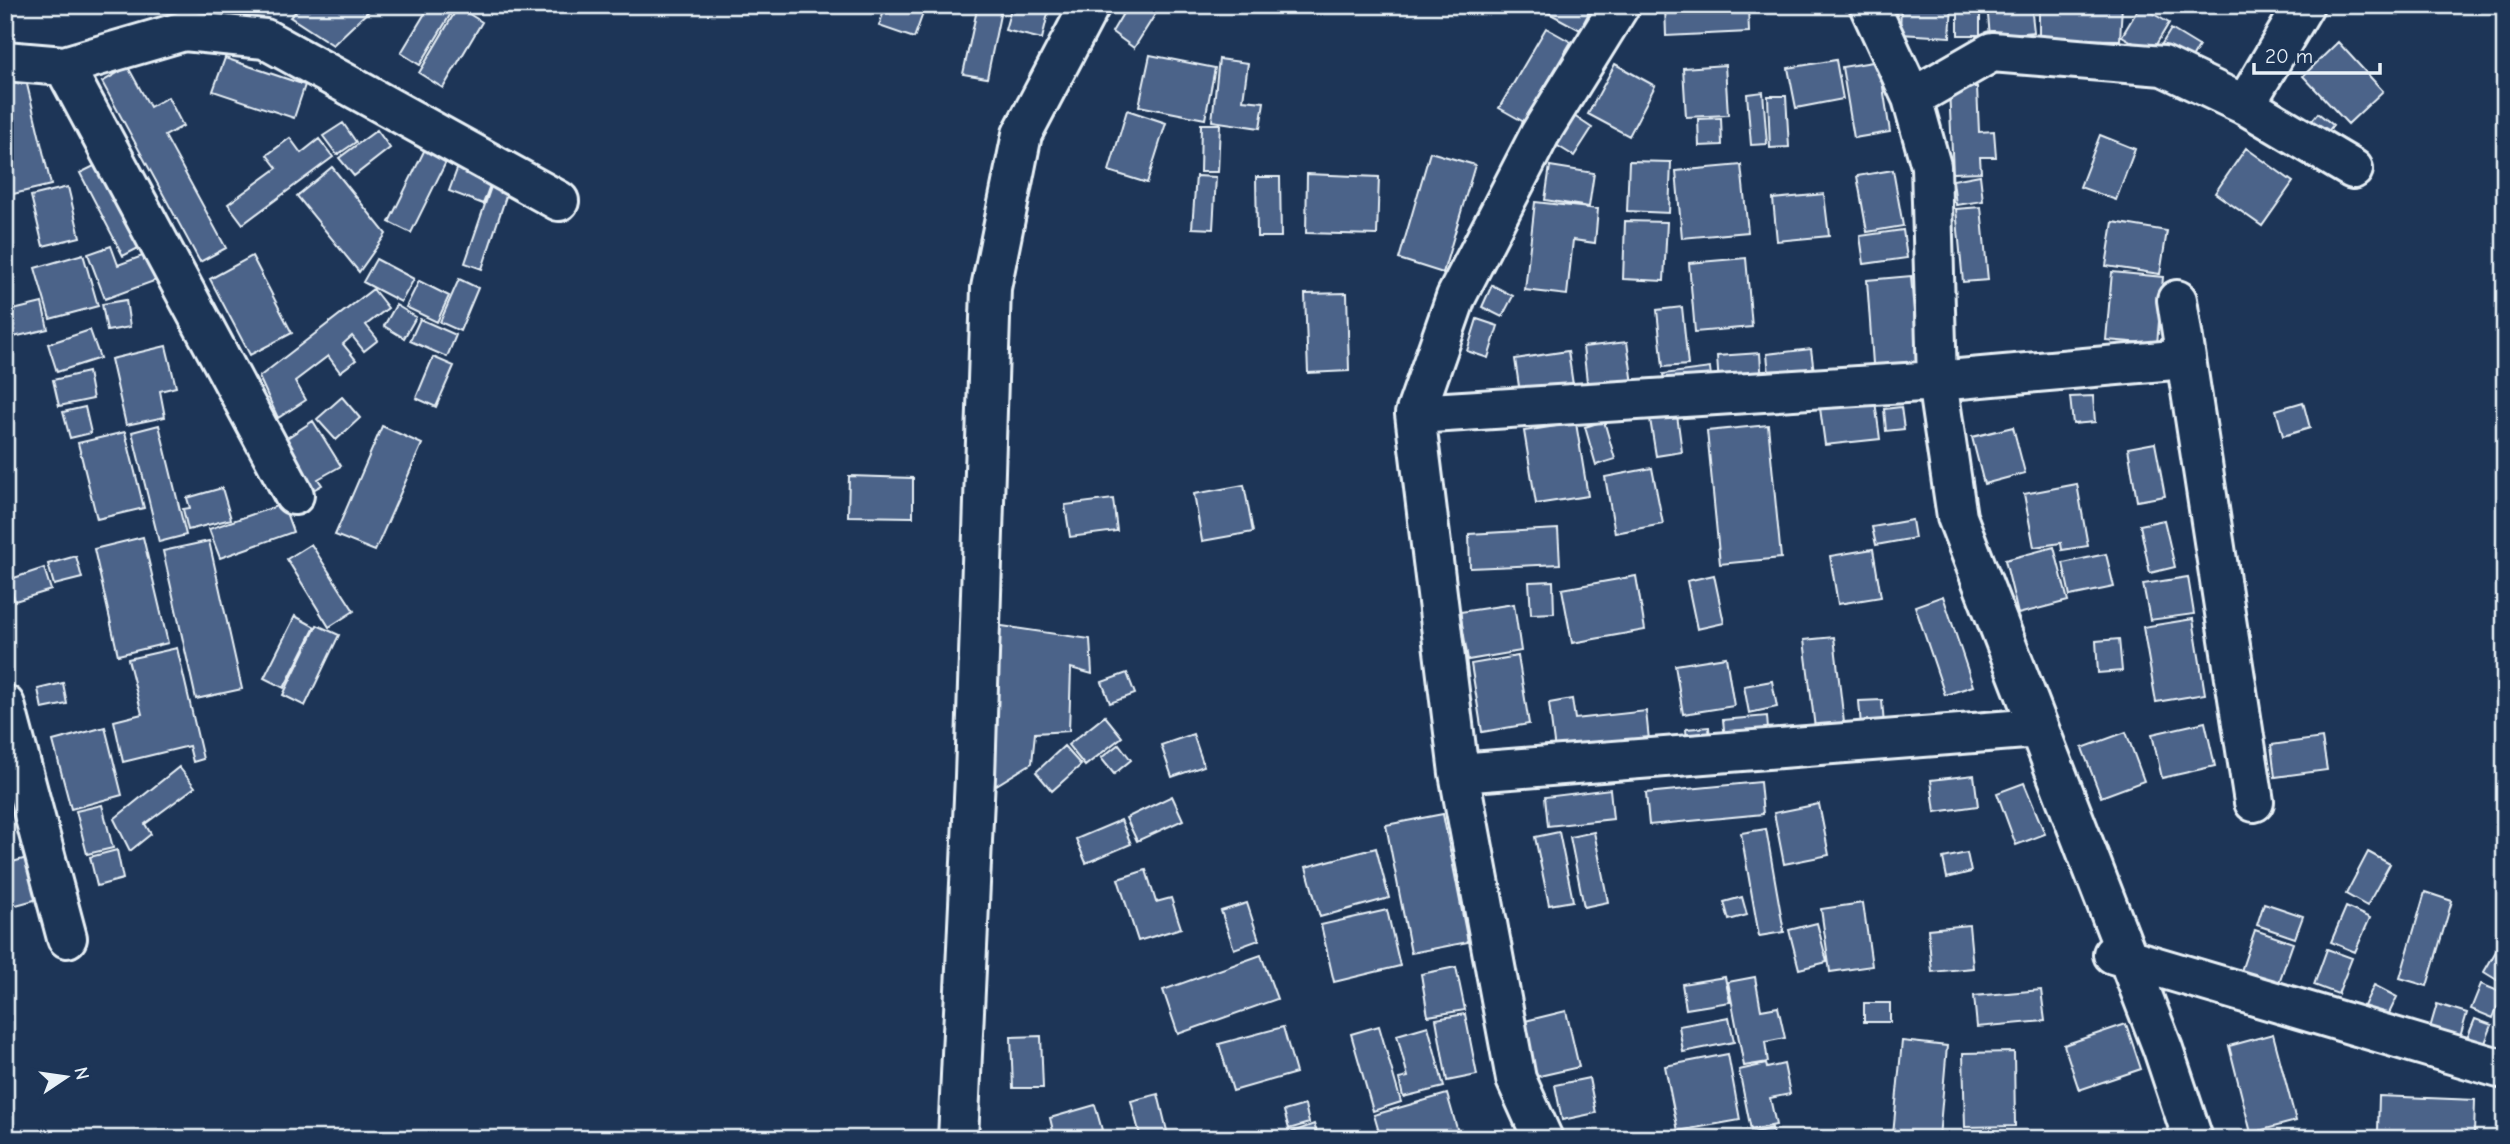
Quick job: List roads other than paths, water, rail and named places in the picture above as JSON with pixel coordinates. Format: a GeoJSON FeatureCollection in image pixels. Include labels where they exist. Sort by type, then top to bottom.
{"type":"FeatureCollection","features":[{"type":"Feature","properties":{"kind":"street"},"geometry":{"type":"LineString","coordinates":[[958,1139],[975,777],[992,288],[1022,134],[1090,5]]}},
{"type":"Feature","properties":{"kind":"street"},"geometry":{"type":"LineString","coordinates":[[1543,1139],[1516,1079],[1459,773],[1415,414],[1456,297],[1540,134],[1620,5]]}},
{"type":"Feature","properties":{"kind":"street"},"geometry":{"type":"LineString","coordinates":[[1869,5],[1912,98],[1931,166],[1937,381],[1957,517],[2038,729],[2120,956],[2163,1048],[2193,1139]]}},
{"type":"Feature","properties":{"kind":"street"},"geometry":{"type":"LineString","coordinates":[[2245,105],[2304,5]]}},
{"type":"Feature","properties":{"kind":"street"},"geometry":{"type":"LineString","coordinates":[[5,61],[64,66],[184,31],[265,38],[559,201]]}},
{"type":"Feature","properties":{"kind":"street"},"geometry":{"type":"LineString","coordinates":[[1912,98],[1992,52],[2163,66],[2245,105],[2353,169]]}},
{"type":"Feature","properties":{"kind":"street"},"geometry":{"type":"LineString","coordinates":[[64,66],[294,495]]}},
{"type":"Feature","properties":{"kind":"street"},"geometry":{"type":"LineString","coordinates":[[2177,300],[2254,802]]}},
{"type":"Feature","properties":{"kind":"street"},"geometry":{"type":"LineString","coordinates":[[1415,414],[1937,381],[2185,359]]}},
{"type":"Feature","properties":{"kind":"street"},"geometry":{"type":"LineString","coordinates":[[5,705],[67,939]]}},
{"type":"Feature","properties":{"kind":"street"},"geometry":{"type":"LineString","coordinates":[[1459,773],[2038,729]]}},
{"type":"Feature","properties":{"kind":"street"},"geometry":{"type":"LineString","coordinates":[[2120,956],[2499,1068]]}}]}
